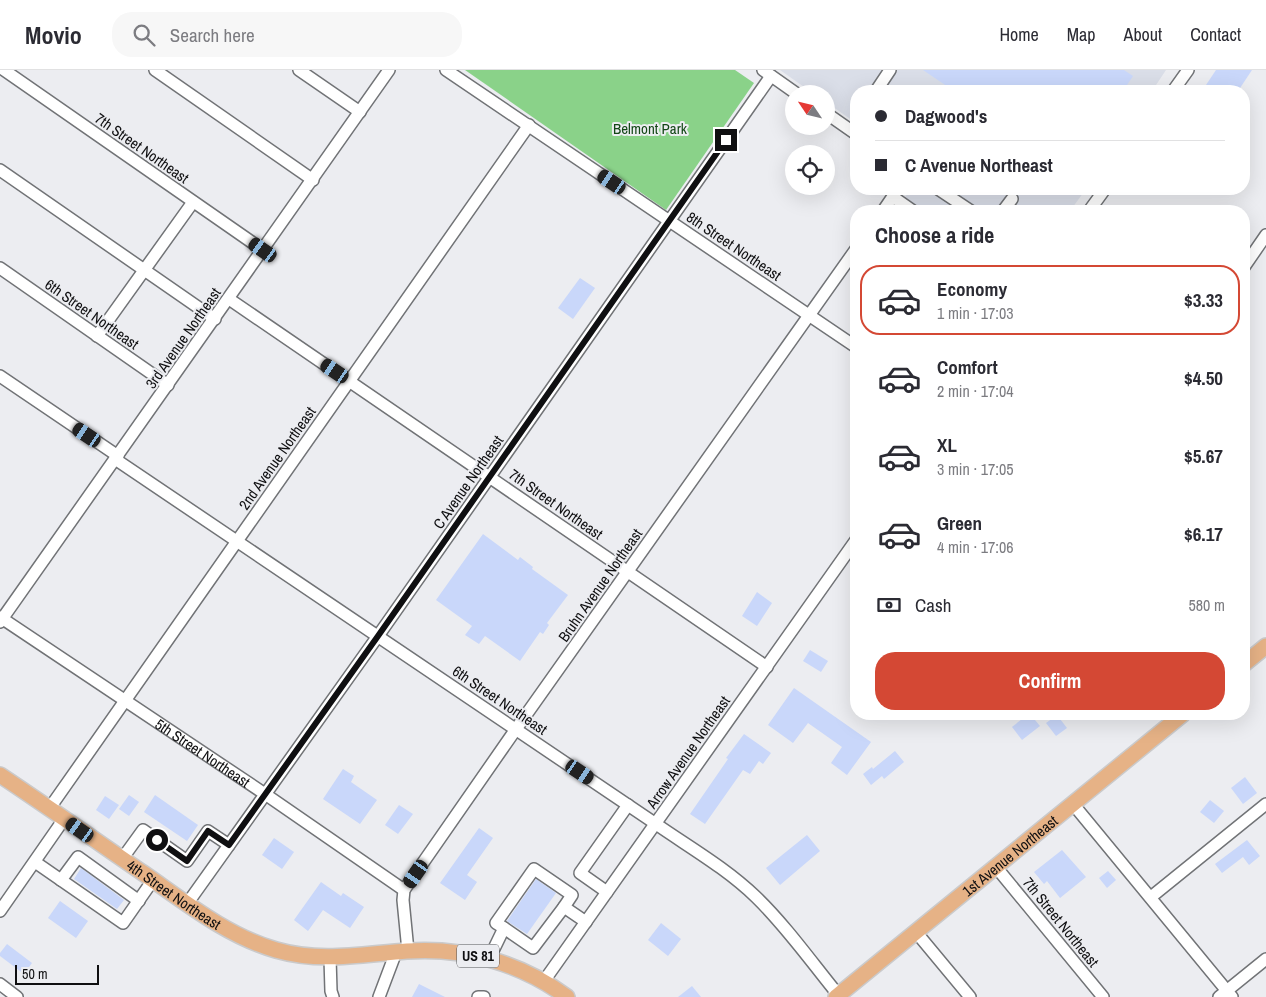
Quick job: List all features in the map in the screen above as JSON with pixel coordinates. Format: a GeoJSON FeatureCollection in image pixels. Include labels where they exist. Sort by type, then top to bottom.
{"type":"FeatureCollection","features":[{"type":"Feature","properties":{"kind":"main road"},"geometry":{"type":"LineString","coordinates":[[1250,659],[1266,646]]}},
{"type":"Feature","properties":{"kind":"main road","name":"1st Avenue Northeast"},"geometry":{"type":"LineString","coordinates":[[838,996],[1176,720]]}},
{"type":"Feature","properties":{"kind":"main road","name":"4th Street Northeast"},"geometry":{"type":"LineString","coordinates":[[0,775],[220,925],[257,944],[291,954],[330,958]]}},
{"type":"Feature","properties":{"kind":"main road","name":"US 81"},"geometry":{"type":"LineString","coordinates":[[330,958],[402,951],[453,952],[489,959],[515,967],[544,981],[567,997]]}},
{"type":"Feature","properties":{"kind":"street","name":"7th Street Northeast"},"geometry":{"type":"LineString","coordinates":[[4,70],[263,250]]}},
{"type":"Feature","properties":{"kind":"street"},"geometry":{"type":"LineString","coordinates":[[155,70],[312,180]]}},
{"type":"Feature","properties":{"kind":"street"},"geometry":{"type":"LineString","coordinates":[[299,70],[360,112]]}},
{"type":"Feature","properties":{"kind":"street","name":"3rd Avenue Northeast"},"geometry":{"type":"LineString","coordinates":[[1,619],[229,299],[389,70]]}},
{"type":"Feature","properties":{"kind":"street","name":"8th Street Northeast"},"geometry":{"type":"LineString","coordinates":[[446,70],[850,343]]}},
{"type":"Feature","properties":{"kind":"street"},"geometry":{"type":"LineString","coordinates":[[880,85],[890,70]]}},
{"type":"Feature","properties":{"kind":"street"},"geometry":{"type":"LineString","coordinates":[[1177,85],[1188,70]]}},
{"type":"Feature","properties":{"kind":"street"},"geometry":{"type":"LineString","coordinates":[[767,73],[785,85]]}},
{"type":"Feature","properties":{"kind":"street","name":"C Avenue Northeast"},"geometry":{"type":"LineString","coordinates":[[187,904],[670,220],[767,73]]}},
{"type":"Feature","properties":{"kind":"street"},"geometry":{"type":"LineString","coordinates":[[835,118],[850,126]]}},
{"type":"Feature","properties":{"kind":"street","name":"2nd Avenue Northeast"},"geometry":{"type":"LineString","coordinates":[[49,808],[528,125]]}},
{"type":"Feature","properties":{"kind":"street"},"geometry":{"type":"LineString","coordinates":[[0,170],[214,319]]}},
{"type":"Feature","properties":{"kind":"street"},"geometry":{"type":"LineString","coordinates":[[898,195],[907,205]]}},
{"type":"Feature","properties":{"kind":"street"},"geometry":{"type":"LineString","coordinates":[[947,195],[961,205]]}},
{"type":"Feature","properties":{"kind":"street"},"geometry":{"type":"LineString","coordinates":[[1008,205],[1012,199]]}},
{"type":"Feature","properties":{"kind":"street"},"geometry":{"type":"LineString","coordinates":[[97,336],[193,202]]}},
{"type":"Feature","properties":{"kind":"street"},"geometry":{"type":"LineString","coordinates":[[1250,258],[1266,235]]}},
{"type":"Feature","properties":{"kind":"street","name":"Bruhn Avenue Northeast"},"geometry":{"type":"LineString","coordinates":[[404,890],[850,257]]}},
{"type":"Feature","properties":{"kind":"street","name":"6th Street Northeast"},"geometry":{"type":"LineString","coordinates":[[0,268],[168,385]]}},
{"type":"Feature","properties":{"kind":"street","name":"7th Street Northeast"},"geometry":{"type":"LineString","coordinates":[[229,299],[767,667]]}},
{"type":"Feature","properties":{"kind":"street","name":"6th Street Northeast"},"geometry":{"type":"LineString","coordinates":[[0,376],[237,541],[720,868],[754,895],[782,924],[838,996]]}},
{"type":"Feature","properties":{"kind":"street","name":"Arrow Avenue Northeast"},"geometry":{"type":"LineString","coordinates":[[544,981],[850,549]]}},
{"type":"Feature","properties":{"kind":"street","name":"5th Street Northeast"},"geometry":{"type":"LineString","coordinates":[[1,619],[265,794],[404,890]]}},
{"type":"Feature","properties":{"kind":"street"},"geometry":{"type":"LineString","coordinates":[[1073,804],[1151,897],[1226,995],[1266,959]]}},
{"type":"Feature","properties":{"kind":"street"},"geometry":{"type":"LineString","coordinates":[[1151,897],[1266,804]]}},
{"type":"Feature","properties":{"kind":"street"},"geometry":{"type":"LineString","coordinates":[[607,892],[580,874],[628,805]]}},
{"type":"Feature","properties":{"kind":"street"},"geometry":{"type":"LineString","coordinates":[[0,912],[64,819]]}},
{"type":"Feature","properties":{"kind":"street"},"geometry":{"type":"LineString","coordinates":[[122,859],[143,830],[187,861],[208,831],[229,845]]}},
{"type":"Feature","properties":{"kind":"street"},"geometry":{"type":"LineString","coordinates":[[61,880],[78,857],[139,900]]}},
{"type":"Feature","properties":{"kind":"street"},"geometry":{"type":"LineString","coordinates":[[35,862],[123,923],[153,880]]}},
{"type":"Feature","properties":{"kind":"street","name":"7th Street Northeast"},"geometry":{"type":"LineString","coordinates":[[996,866],[1103,997]]}},
{"type":"Feature","properties":{"kind":"street"},"geometry":{"type":"LineString","coordinates":[[534,869],[572,895],[533,948],[504,928],[496,923],[534,869]]}},
{"type":"Feature","properties":{"kind":"street"},"geometry":{"type":"LineString","coordinates":[[379,997],[402,951],[404,890]]}},
{"type":"Feature","properties":{"kind":"street"},"geometry":{"type":"LineString","coordinates":[[564,907],[586,922]]}},
{"type":"Feature","properties":{"kind":"street"},"geometry":{"type":"LineString","coordinates":[[489,959],[504,928]]}},
{"type":"Feature","properties":{"kind":"street"},"geometry":{"type":"LineString","coordinates":[[916,932],[970,997]]}},
{"type":"Feature","properties":{"kind":"street"},"geometry":{"type":"LineString","coordinates":[[330,958],[331,991],[333,997]]}},
{"type":"Feature","properties":{"kind":"street"},"geometry":{"type":"LineString","coordinates":[[0,984],[18,997]]}},
{"type":"Feature","properties":{"kind":"street"},"geometry":{"type":"LineString","coordinates":[[478,997],[484,997]]}},
{"type":"Feature","properties":{"kind":"shaded area"},"geometry":{"type":"Polygon","coordinates":[[[780,70],[1166,70],[1156,85],[850,85],[850,119],[835,108],[835,85],[801,85],[780,70]]]}},
{"type":"Feature","properties":{"kind":"shaded area"},"geometry":{"type":"Polygon","coordinates":[[[907,195],[1082,195],[1074,205],[899,205],[907,195]]]}},
{"type":"Feature","properties":{"kind":"green space","name":"Belmont Park"},"geometry":{"type":"Polygon","coordinates":[[[465,70],[735,70],[754,83],[666,210],[465,70]]]}},
{"type":"Feature","properties":{"kind":"building"},"geometry":{"type":"Polygon","coordinates":[[[923,70],[1124,70],[1133,76],[1127,85],[945,85],[923,70]]]}},
{"type":"Feature","properties":{"kind":"building"},"geometry":{"type":"Polygon","coordinates":[[[1216,70],[1252,70],[1242,85],[1206,85],[1216,70]]]}},
{"type":"Feature","properties":{"kind":"building"},"geometry":{"type":"Polygon","coordinates":[[[580,278],[595,288],[573,319],[558,308],[580,278]]]}},
{"type":"Feature","properties":{"kind":"building"},"geometry":{"type":"Polygon","coordinates":[[[483,534],[518,560],[520,557],[533,567],[532,569],[568,595],[547,623],[549,625],[543,634],[540,632],[520,661],[485,636],[479,644],[465,635],[472,626],[436,600],[483,534]]]}},
{"type":"Feature","properties":{"kind":"building"},"geometry":{"type":"Polygon","coordinates":[[[757,592],[772,603],[757,626],[742,616],[757,592]]]}},
{"type":"Feature","properties":{"kind":"building"},"geometry":{"type":"Polygon","coordinates":[[[810,650],[828,661],[821,672],[803,661],[810,650]]]}},
{"type":"Feature","properties":{"kind":"building"},"geometry":{"type":"Polygon","coordinates":[[[794,688],[871,742],[847,775],[831,763],[842,747],[808,723],[793,743],[768,725],[794,688]]]}},
{"type":"Feature","properties":{"kind":"building"},"geometry":{"type":"Polygon","coordinates":[[[1021,720],[1035,720],[1040,726],[1022,740],[1012,727],[1021,720]]]}},
{"type":"Feature","properties":{"kind":"building"},"geometry":{"type":"Polygon","coordinates":[[[1050,720],[1061,720],[1067,728],[1056,736],[1046,723],[1050,720]]]}},
{"type":"Feature","properties":{"kind":"building"},"geometry":{"type":"Polygon","coordinates":[[[744,734],[771,753],[763,764],[759,761],[750,774],[743,770],[705,824],[690,814],[744,734]]]}},
{"type":"Feature","properties":{"kind":"building"},"geometry":{"type":"Polygon","coordinates":[[[895,751],[904,762],[884,779],[882,776],[871,785],[863,774],[872,767],[873,769],[895,751]]]}},
{"type":"Feature","properties":{"kind":"building"},"geometry":{"type":"Polygon","coordinates":[[[343,769],[354,776],[351,782],[377,800],[360,824],[323,799],[343,769]]]}},
{"type":"Feature","properties":{"kind":"building"},"geometry":{"type":"Polygon","coordinates":[[[1245,777],[1257,793],[1243,804],[1231,788],[1245,777]]]}},
{"type":"Feature","properties":{"kind":"building"},"geometry":{"type":"Polygon","coordinates":[[[129,795],[139,802],[129,816],[119,809],[129,795]]]}},
{"type":"Feature","properties":{"kind":"building"},"geometry":{"type":"Polygon","coordinates":[[[155,795],[198,825],[187,841],[144,812],[155,795]]]}},
{"type":"Feature","properties":{"kind":"building"},"geometry":{"type":"Polygon","coordinates":[[[105,796],[119,805],[109,819],[96,810],[105,796]]]}},
{"type":"Feature","properties":{"kind":"building"},"geometry":{"type":"Polygon","coordinates":[[[1210,800],[1224,811],[1214,823],[1200,812],[1210,800]]]}},
{"type":"Feature","properties":{"kind":"building"},"geometry":{"type":"Polygon","coordinates":[[[399,805],[413,814],[398,834],[385,825],[399,805]]]}},
{"type":"Feature","properties":{"kind":"building"},"geometry":{"type":"Polygon","coordinates":[[[479,828],[493,838],[467,875],[477,882],[465,900],[440,883],[479,828]]]}},
{"type":"Feature","properties":{"kind":"building"},"geometry":{"type":"Polygon","coordinates":[[[807,835],[820,851],[780,885],[766,868],[807,835]]]}},
{"type":"Feature","properties":{"kind":"building"},"geometry":{"type":"Polygon","coordinates":[[[274,838],[294,852],[282,869],[262,855],[274,838]]]}},
{"type":"Feature","properties":{"kind":"building"},"geometry":{"type":"Polygon","coordinates":[[[1247,840],[1260,856],[1249,865],[1243,857],[1222,873],[1215,864],[1247,840]]]}},
{"type":"Feature","properties":{"kind":"building"},"geometry":{"type":"Polygon","coordinates":[[[1062,850],[1086,877],[1060,898],[1047,881],[1044,884],[1034,872],[1062,850]]]}},
{"type":"Feature","properties":{"kind":"building"},"geometry":{"type":"Polygon","coordinates":[[[81,868],[124,900],[117,909],[74,879],[81,868]]]}},
{"type":"Feature","properties":{"kind":"building"},"geometry":{"type":"Polygon","coordinates":[[[1108,871],[1116,880],[1107,888],[1099,878],[1108,871]]]}},
{"type":"Feature","properties":{"kind":"building"},"geometry":{"type":"Polygon","coordinates":[[[536,879],[556,893],[527,934],[507,921],[536,879]]]}},
{"type":"Feature","properties":{"kind":"building"},"geometry":{"type":"Polygon","coordinates":[[[321,882],[341,896],[343,893],[364,907],[350,928],[323,910],[308,931],[294,920],[321,882]]]}},
{"type":"Feature","properties":{"kind":"building"},"geometry":{"type":"Polygon","coordinates":[[[60,901],[88,921],[76,938],[48,918],[60,901]]]}},
{"type":"Feature","properties":{"kind":"building"},"geometry":{"type":"Polygon","coordinates":[[[661,923],[681,939],[668,956],[648,940],[661,923]]]}},
{"type":"Feature","properties":{"kind":"building"},"geometry":{"type":"Polygon","coordinates":[[[7,944],[32,963],[24,974],[0,956],[0,953],[7,944]]]}},
{"type":"Feature","properties":{"kind":"building"},"geometry":{"type":"Polygon","coordinates":[[[419,984],[445,997],[412,997],[419,984]]]}},
{"type":"Feature","properties":{"kind":"building"},"geometry":{"type":"Polygon","coordinates":[[[692,986],[701,997],[678,997],[692,986]]]}},
{"type":"Feature","properties":{"kind":"route"},"geometry":{"type":"LineString","coordinates":[[157,840],[187,861],[208,831],[229,845],[726,140]]}}]}
